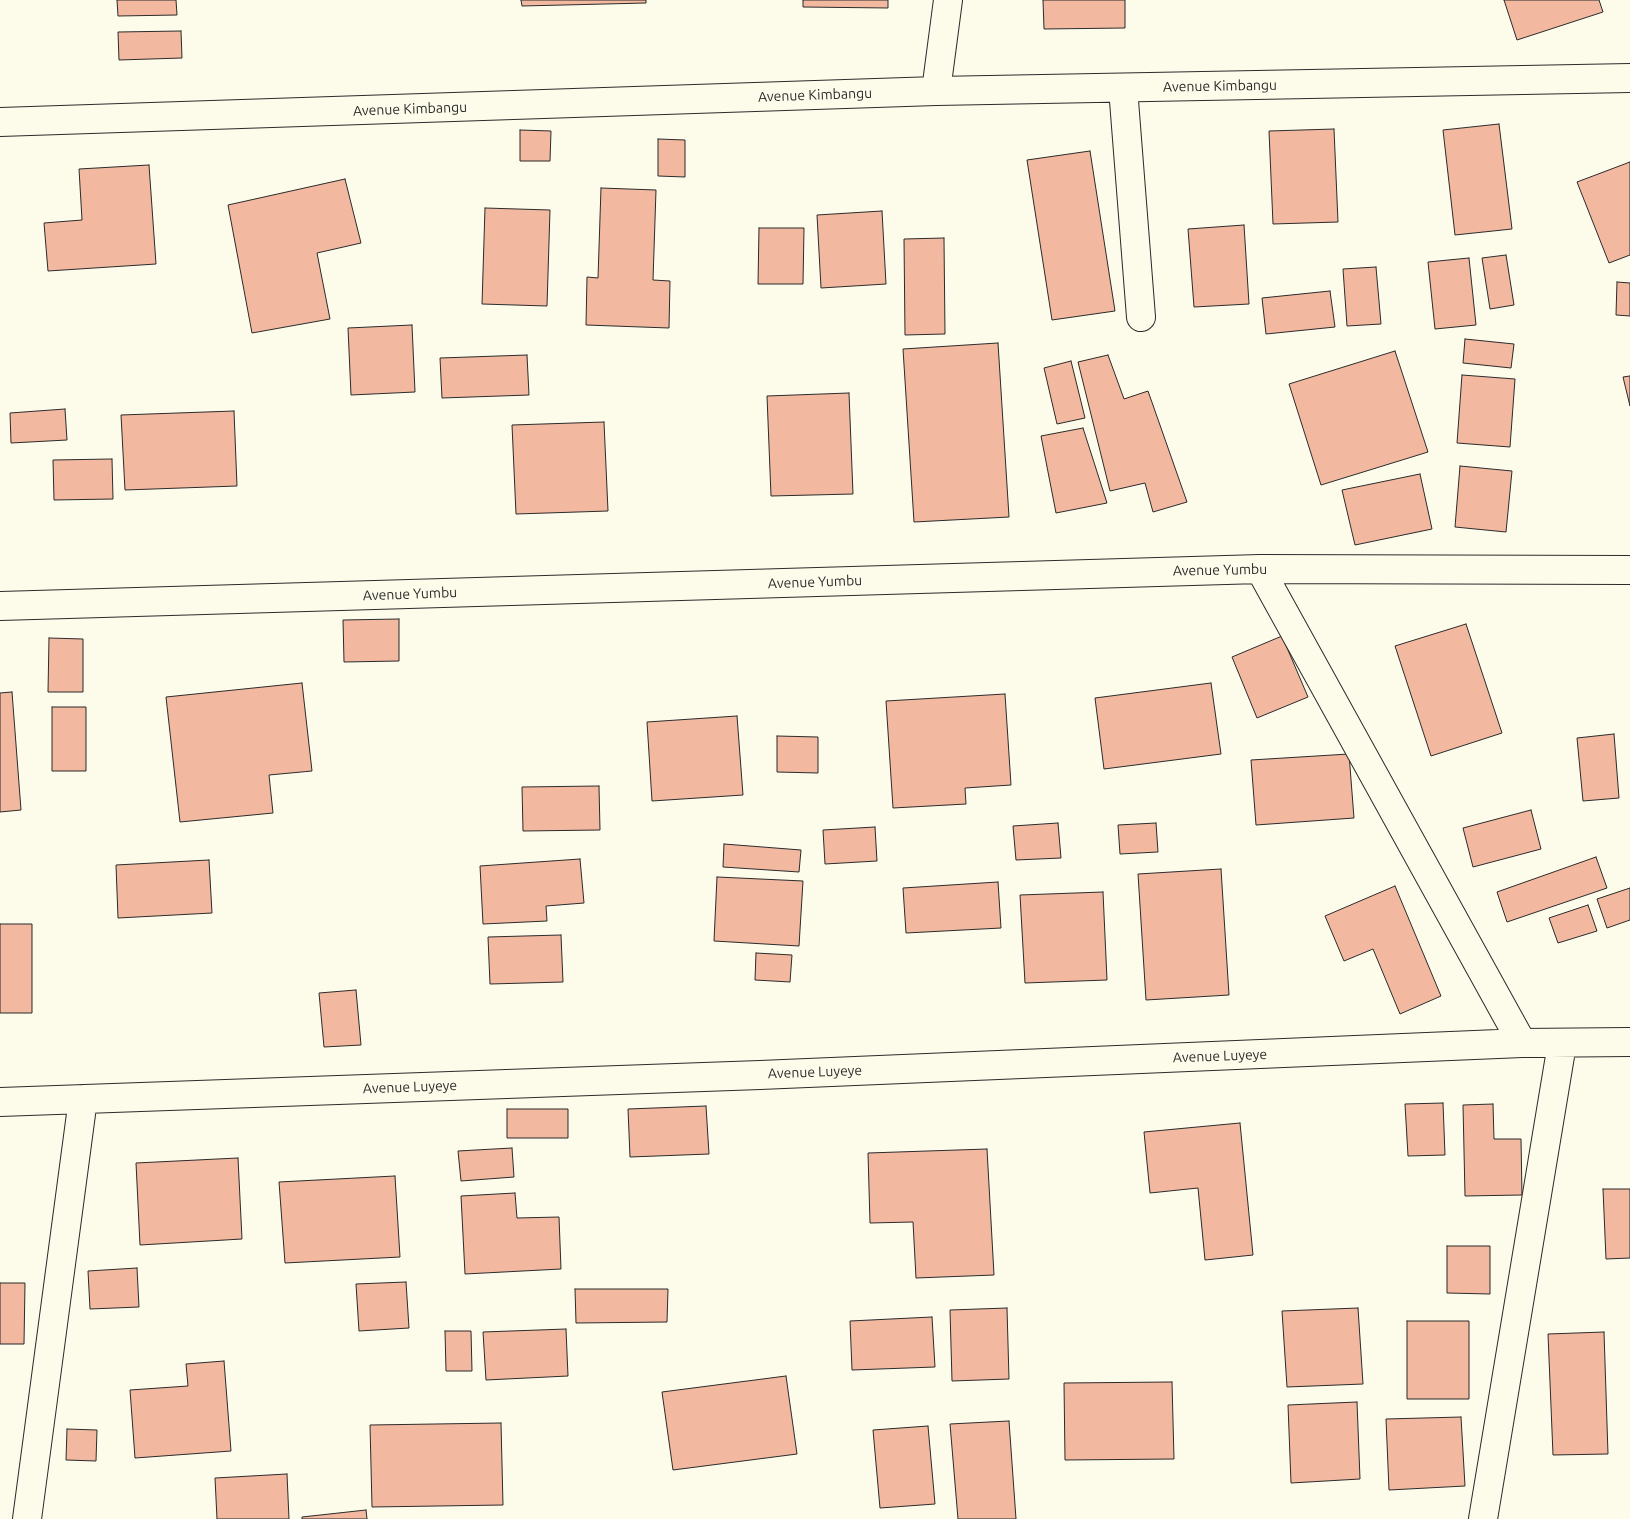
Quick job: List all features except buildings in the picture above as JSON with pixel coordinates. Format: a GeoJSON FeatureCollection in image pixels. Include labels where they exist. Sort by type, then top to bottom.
{"type":"FeatureCollection","features":[{"type":"Feature","properties":{"kind":"street"},"geometry":{"type":"LineString","coordinates":[[936,91],[948,0]]}},
{"type":"Feature","properties":{"kind":"street","name":"Avenue Kimbangu"},"geometry":{"type":"LineString","coordinates":[[0,122],[936,91],[1630,78]]}},
{"type":"Feature","properties":{"kind":"street"},"geometry":{"type":"LineString","coordinates":[[1123,88],[1141,317]]}},
{"type":"Feature","properties":{"kind":"street"},"geometry":{"type":"LineString","coordinates":[[1260,569],[1522,1043]]}},
{"type":"Feature","properties":{"kind":"street","name":"Avenue Yumbu"},"geometry":{"type":"LineString","coordinates":[[0,606],[1260,569],[1630,570]]}},
{"type":"Feature","properties":{"kind":"street","name":"Avenue Luyeye"},"geometry":{"type":"LineString","coordinates":[[0,1102],[779,1074],[1522,1043],[1630,1042]]}},
{"type":"Feature","properties":{"kind":"street"},"geometry":{"type":"LineString","coordinates":[[1483,1519],[1562,1044]]}},
{"type":"Feature","properties":{"kind":"street"},"geometry":{"type":"LineString","coordinates":[[27,1519],[83,1099]]}}]}
